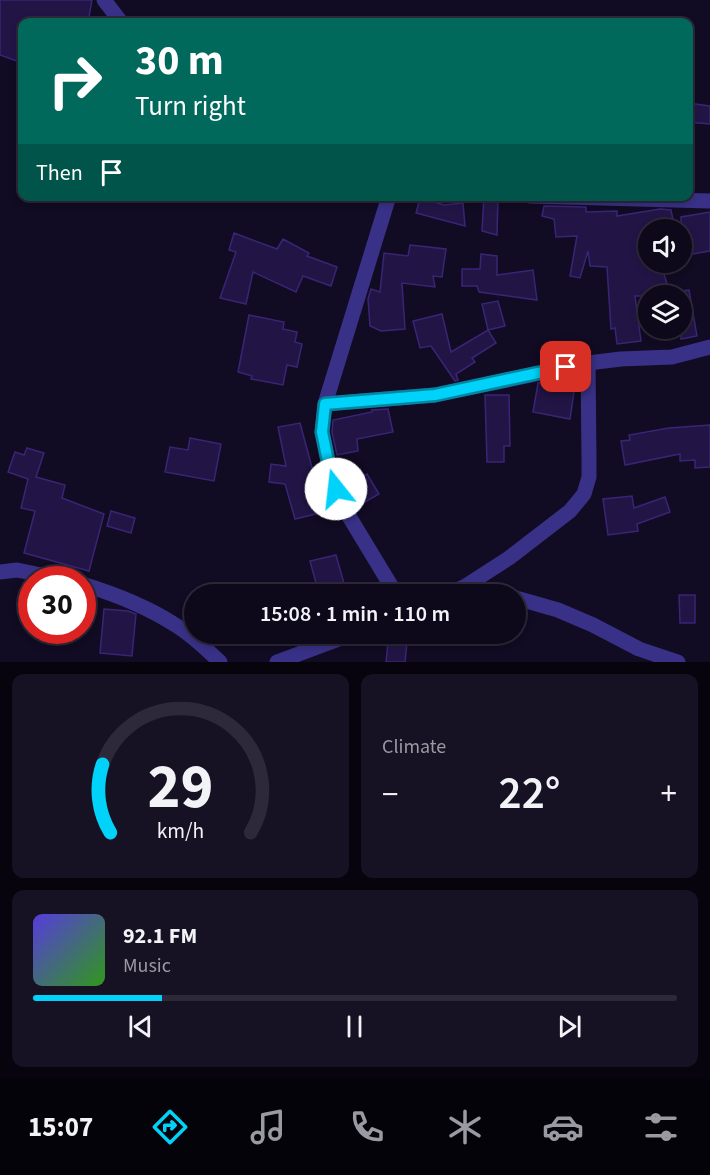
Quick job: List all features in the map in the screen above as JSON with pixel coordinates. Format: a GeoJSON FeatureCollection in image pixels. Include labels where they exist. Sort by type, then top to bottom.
{"type":"FeatureCollection","features":[{"type":"Feature","properties":{"kind":"street"},"geometry":{"type":"LineString","coordinates":[[104,0],[118,18]]}},
{"type":"Feature","properties":{"kind":"street"},"geometry":{"type":"LineString","coordinates":[[387,201],[325,404],[322,432],[329,466],[344,508],[390,584]]}},
{"type":"Feature","properties":{"kind":"street"},"geometry":{"type":"LineString","coordinates":[[693,201],[710,201]]}},
{"type":"Feature","properties":{"kind":"street"},"geometry":{"type":"LineString","coordinates":[[325,404],[435,395],[588,363],[672,357],[710,347]]}},
{"type":"Feature","properties":{"kind":"street"},"geometry":{"type":"LineString","coordinates":[[469,584],[509,558],[570,511],[584,494],[589,477],[588,363]]}},
{"type":"Feature","properties":{"kind":"street"},"geometry":{"type":"LineString","coordinates":[[0,572],[18,570]]}},
{"type":"Feature","properties":{"kind":"street"},"geometry":{"type":"LineString","coordinates":[[96,588],[154,612],[199,642],[220,662]]}},
{"type":"Feature","properties":{"kind":"street"},"geometry":{"type":"LineString","coordinates":[[526,601],[558,610],[639,649],[678,662]]}},
{"type":"Feature","properties":{"kind":"street"},"geometry":{"type":"LineString","coordinates":[[277,662],[325,644]]}},
{"type":"Feature","properties":{"kind":"building"},"geometry":{"type":"Polygon","coordinates":[[[0,0],[92,0],[89,18],[18,18],[18,62],[0,55],[0,0]]]}},
{"type":"Feature","properties":{"kind":"building"},"geometry":{"type":"Polygon","coordinates":[[[693,104],[710,106],[710,124],[693,122],[693,104]]]}},
{"type":"Feature","properties":{"kind":"building"},"geometry":{"type":"Polygon","coordinates":[[[419,201],[444,205],[463,203],[465,226],[416,213],[419,201]]]}},
{"type":"Feature","properties":{"kind":"building"},"geometry":{"type":"Polygon","coordinates":[[[484,201],[498,201],[497,235],[482,231],[484,201]]]}},
{"type":"Feature","properties":{"kind":"building"},"geometry":{"type":"Polygon","coordinates":[[[544,206],[586,207],[586,212],[617,211],[617,216],[660,209],[671,210],[673,219],[638,219],[638,273],[664,273],[667,285],[638,285],[638,296],[635,296],[638,339],[641,341],[617,344],[615,328],[611,329],[607,267],[590,266],[588,251],[580,278],[570,276],[577,236],[556,237],[554,219],[542,216],[544,206]]]}},
{"type":"Feature","properties":{"kind":"building"},"geometry":{"type":"Polygon","coordinates":[[[710,212],[710,251],[692,254],[692,219],[681,219],[681,217],[710,212]]]}},
{"type":"Feature","properties":{"kind":"building"},"geometry":{"type":"Polygon","coordinates":[[[234,233],[277,249],[283,239],[309,253],[307,256],[337,267],[331,286],[303,276],[296,292],[253,272],[246,304],[220,298],[236,252],[229,250],[234,233]]]}},
{"type":"Feature","properties":{"kind":"building"},"geometry":{"type":"Polygon","coordinates":[[[410,245],[446,249],[442,277],[433,276],[435,287],[402,283],[405,329],[381,331],[370,326],[368,299],[371,289],[380,292],[384,253],[408,256],[410,245]]]}},
{"type":"Feature","properties":{"kind":"building"},"geometry":{"type":"Polygon","coordinates":[[[481,254],[497,256],[497,275],[533,270],[537,300],[479,292],[477,286],[462,286],[462,269],[480,269],[481,254]]]}},
{"type":"Feature","properties":{"kind":"building"},"geometry":{"type":"Polygon","coordinates":[[[498,301],[505,326],[488,330],[482,304],[498,301]]]}},
{"type":"Feature","properties":{"kind":"building"},"geometry":{"type":"Polygon","coordinates":[[[692,307],[697,336],[692,337],[692,307]]]}},
{"type":"Feature","properties":{"kind":"building"},"geometry":{"type":"Polygon","coordinates":[[[442,314],[451,352],[488,330],[496,343],[472,358],[475,362],[456,374],[458,380],[455,381],[431,346],[420,348],[413,321],[442,314]]]}},
{"type":"Feature","properties":{"kind":"building"},"geometry":{"type":"Polygon","coordinates":[[[249,315],[284,322],[283,329],[297,332],[295,342],[302,344],[297,367],[287,365],[283,385],[251,379],[252,376],[238,372],[249,315]]]}},
{"type":"Feature","properties":{"kind":"building"},"geometry":{"type":"Polygon","coordinates":[[[550,381],[575,385],[570,419],[533,412],[538,383],[550,381]]]}},
{"type":"Feature","properties":{"kind":"building"},"geometry":{"type":"Polygon","coordinates":[[[485,395],[509,395],[510,446],[504,446],[504,462],[487,462],[485,395]]]}},
{"type":"Feature","properties":{"kind":"building"},"geometry":{"type":"Polygon","coordinates":[[[388,409],[393,432],[357,439],[358,451],[337,455],[332,432],[333,420],[372,412],[372,410],[388,409]]]}},
{"type":"Feature","properties":{"kind":"building"},"geometry":{"type":"Polygon","coordinates":[[[300,423],[324,512],[295,519],[285,484],[269,482],[271,464],[286,466],[278,427],[300,423]]]}},
{"type":"Feature","properties":{"kind":"building"},"geometry":{"type":"Polygon","coordinates":[[[710,425],[710,467],[695,468],[695,460],[680,461],[680,454],[625,465],[621,441],[630,440],[629,435],[669,428],[710,425]]]}},
{"type":"Feature","properties":{"kind":"building"},"geometry":{"type":"Polygon","coordinates":[[[190,438],[221,444],[214,481],[165,472],[170,447],[188,450],[190,438]]]}},
{"type":"Feature","properties":{"kind":"building"},"geometry":{"type":"Polygon","coordinates":[[[27,448],[44,453],[36,477],[65,485],[62,498],[104,514],[90,566],[71,566],[24,553],[35,511],[21,508],[28,479],[8,472],[15,452],[24,455],[27,448]]]}},
{"type":"Feature","properties":{"kind":"building"},"geometry":{"type":"Polygon","coordinates":[[[367,474],[379,494],[358,506],[346,486],[367,474]]]}},
{"type":"Feature","properties":{"kind":"building"},"geometry":{"type":"Polygon","coordinates":[[[632,496],[634,508],[665,497],[670,512],[637,524],[638,531],[608,535],[603,499],[632,496]]]}},
{"type":"Feature","properties":{"kind":"building"},"geometry":{"type":"Polygon","coordinates":[[[111,511],[135,518],[131,533],[107,526],[111,511]]]}},
{"type":"Feature","properties":{"kind":"building"},"geometry":{"type":"Polygon","coordinates":[[[336,555],[344,584],[316,584],[310,561],[336,555]]]}},
{"type":"Feature","properties":{"kind":"building"},"geometry":{"type":"Polygon","coordinates":[[[679,595],[695,595],[695,623],[680,623],[679,595]]]}},
{"type":"Feature","properties":{"kind":"building"},"geometry":{"type":"Polygon","coordinates":[[[104,609],[136,614],[132,656],[100,653],[104,609]]]}},
{"type":"Feature","properties":{"kind":"building"},"geometry":{"type":"Polygon","coordinates":[[[388,644],[407,644],[405,662],[386,662],[388,644]]]}},
{"type":"Feature","properties":{"kind":"route"},"geometry":{"type":"LineString","coordinates":[[336,489],[322,432],[325,404],[435,395],[566,367]]}}]}
